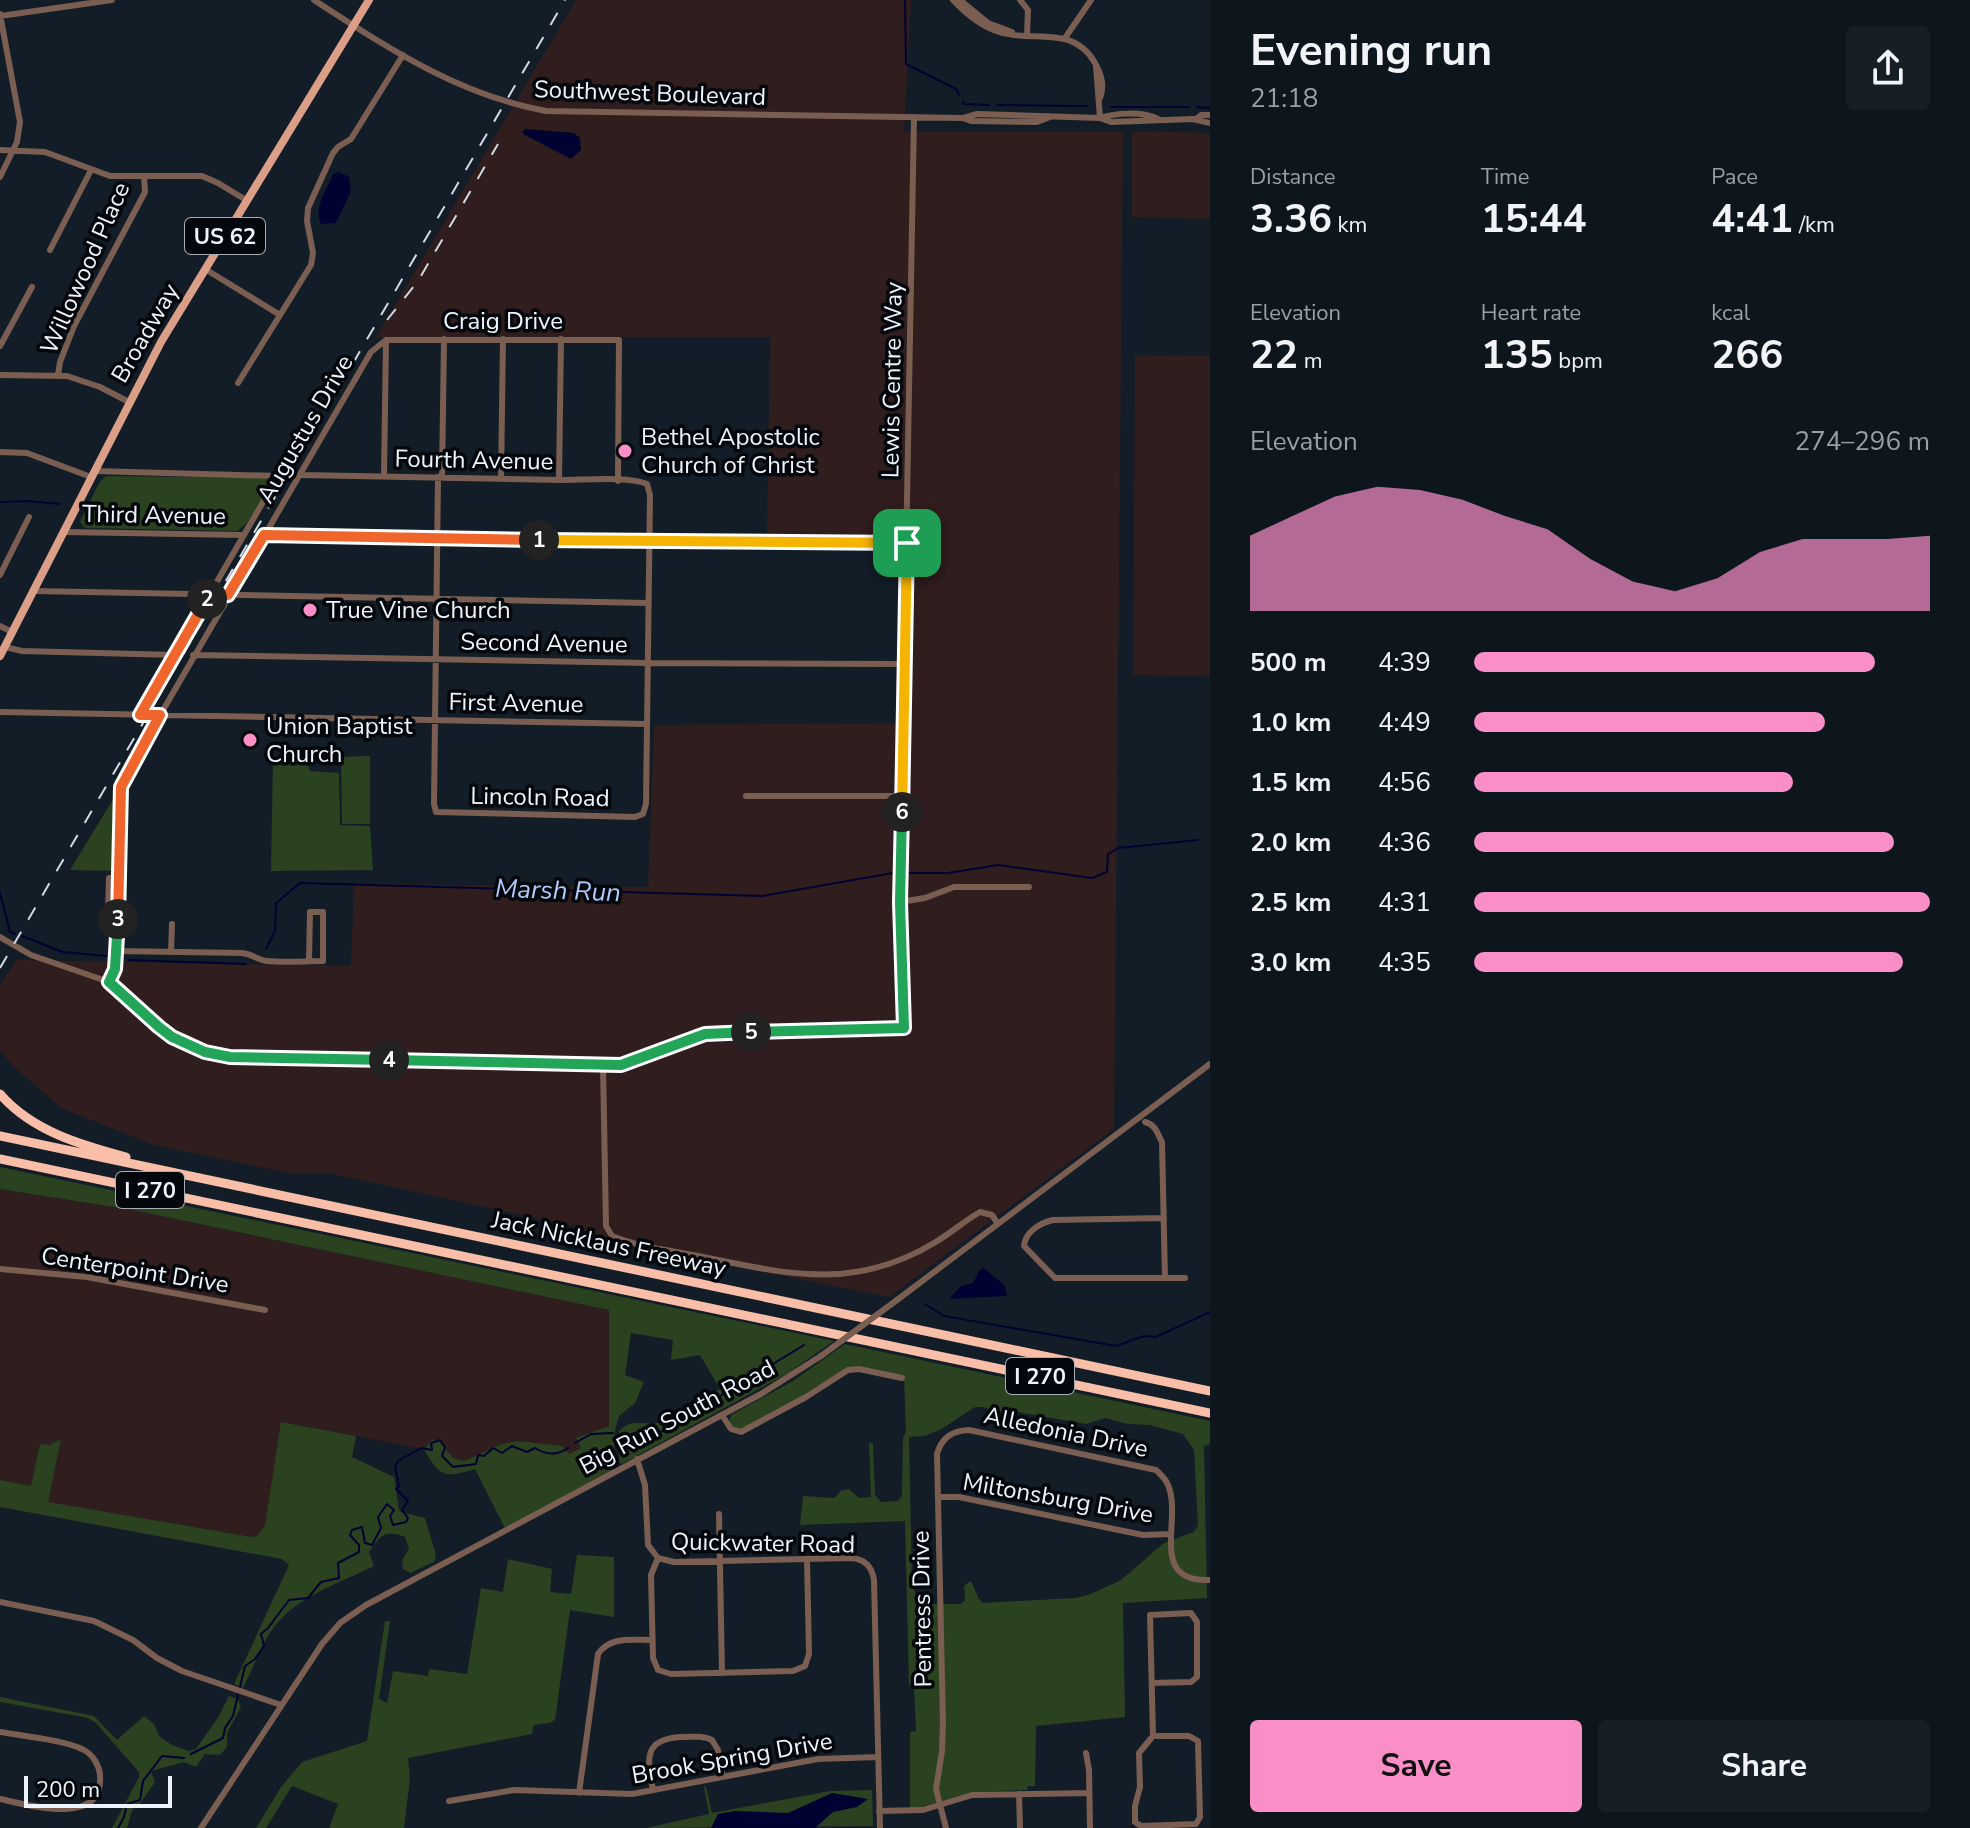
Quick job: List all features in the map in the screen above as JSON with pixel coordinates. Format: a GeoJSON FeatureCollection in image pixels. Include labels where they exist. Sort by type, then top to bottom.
{"type":"FeatureCollection","features":[{"type":"Feature","properties":{"kind":"highway"},"geometry":{"type":"LineString","coordinates":[[0,1094],[24,1116],[65,1137],[203,1178]]}},
{"type":"Feature","properties":{"kind":"highway","name":"Jack Nicklaus Freeway"},"geometry":{"type":"LineString","coordinates":[[0,1136],[1210,1391]]}},
{"type":"Feature","properties":{"kind":"highway","name":"Jack Nicklaus Freeway"},"geometry":{"type":"LineString","coordinates":[[0,1159],[1210,1413]]}},
{"type":"Feature","properties":{"kind":"main road","name":"Broadway"},"geometry":{"type":"LineString","coordinates":[[0,656],[129,402],[246,200],[369,0]]}},
{"type":"Feature","properties":{"kind":"street"},"geometry":{"type":"LineString","coordinates":[[0,177],[13,151],[20,122],[0,15],[112,0]]}},
{"type":"Feature","properties":{"kind":"street","name":"Southwest Boulevard"},"geometry":{"type":"LineString","coordinates":[[314,0],[465,89],[546,111],[963,118],[977,114],[1037,114],[1100,118],[1111,122],[1196,119],[1210,123]]}},
{"type":"Feature","properties":{"kind":"street"},"geometry":{"type":"LineString","coordinates":[[953,0],[977,22],[1002,33],[1065,38],[1081,46],[1096,66],[1100,118]]}},
{"type":"Feature","properties":{"kind":"street"},"geometry":{"type":"LineString","coordinates":[[960,0],[988,23],[1015,34]]}},
{"type":"Feature","properties":{"kind":"street"},"geometry":{"type":"LineString","coordinates":[[1020,0],[1028,10],[1027,35]]}},
{"type":"Feature","properties":{"kind":"street"},"geometry":{"type":"LineString","coordinates":[[1065,38],[1091,0]]}},
{"type":"Feature","properties":{"kind":"street"},"geometry":{"type":"LineString","coordinates":[[238,383],[311,265],[313,253],[307,214],[321,174],[338,147],[351,139],[403,55]]}},
{"type":"Feature","properties":{"kind":"street","name":"Southwest Boulevard"},"geometry":{"type":"LineString","coordinates":[[1196,119],[1201,115],[1210,115]]}},
{"type":"Feature","properties":{"kind":"street","name":"Lewis Centre Way"},"geometry":{"type":"LineString","coordinates":[[603,1065],[627,1064],[710,1033],[904,1028],[900,902],[914,117]]}},
{"type":"Feature","properties":{"kind":"street"},"geometry":{"type":"LineString","coordinates":[[0,150],[57,155],[110,176],[202,176],[246,200]]}},
{"type":"Feature","properties":{"kind":"street"},"geometry":{"type":"LineString","coordinates":[[50,250],[91,170]]}},
{"type":"Feature","properties":{"kind":"street","name":"Willowood Place"},"geometry":{"type":"LineString","coordinates":[[58,375],[74,326],[145,192],[144,176]]}},
{"type":"Feature","properties":{"kind":"street"},"geometry":{"type":"LineString","coordinates":[[205,269],[280,315]]}},
{"type":"Feature","properties":{"kind":"street"},"geometry":{"type":"LineString","coordinates":[[0,346],[32,287]]}},
{"type":"Feature","properties":{"kind":"street"},"geometry":{"type":"LineString","coordinates":[[435,720],[444,339]]}},
{"type":"Feature","properties":{"kind":"street"},"geometry":{"type":"LineString","coordinates":[[501,479],[503,339]]}},
{"type":"Feature","properties":{"kind":"street"},"geometry":{"type":"LineString","coordinates":[[559,480],[561,339]]}},
{"type":"Feature","properties":{"kind":"street"},"geometry":{"type":"LineString","coordinates":[[384,476],[386,340]]}},
{"type":"Feature","properties":{"kind":"street","name":"Craig Drive"},"geometry":{"type":"LineString","coordinates":[[386,340],[619,340],[618,481]]}},
{"type":"Feature","properties":{"kind":"street","name":"Augustus Drive"},"geometry":{"type":"LineString","coordinates":[[109,982],[115,969],[117,951],[121,787],[193,655],[371,352],[386,340]]}},
{"type":"Feature","properties":{"kind":"street"},"geometry":{"type":"LineString","coordinates":[[0,375],[58,375],[89,383],[129,402]]}},
{"type":"Feature","properties":{"kind":"street"},"geometry":{"type":"LineString","coordinates":[[0,452],[27,453],[92,474],[278,476],[140,715]]}},
{"type":"Feature","properties":{"kind":"street","name":"Fourth Avenue"},"geometry":{"type":"LineString","coordinates":[[299,475],[647,484],[649,542]]}},
{"type":"Feature","properties":{"kind":"street"},"geometry":{"type":"LineString","coordinates":[[0,575],[29,517]]}},
{"type":"Feature","properties":{"kind":"street","name":"Third Avenue"},"geometry":{"type":"LineString","coordinates":[[63,532],[244,535]]}},
{"type":"Feature","properties":{"kind":"street"},"geometry":{"type":"LineString","coordinates":[[264,535],[907,543]]}},
{"type":"Feature","properties":{"kind":"street"},"geometry":{"type":"LineString","coordinates":[[647,724],[649,542]]}},
{"type":"Feature","properties":{"kind":"street"},"geometry":{"type":"LineString","coordinates":[[34,591],[648,603]]}},
{"type":"Feature","properties":{"kind":"street"},"geometry":{"type":"LineString","coordinates":[[0,626],[12,632]]}},
{"type":"Feature","properties":{"kind":"street"},"geometry":{"type":"LineString","coordinates":[[5,647],[22,651],[175,655]]}},
{"type":"Feature","properties":{"kind":"street","name":"Second Avenue"},"geometry":{"type":"LineString","coordinates":[[193,655],[895,664]]}},
{"type":"Feature","properties":{"kind":"street","name":"First Avenue"},"geometry":{"type":"LineString","coordinates":[[0,712],[647,724]]}},
{"type":"Feature","properties":{"kind":"street","name":"Lincoln Road"},"geometry":{"type":"LineString","coordinates":[[435,720],[436,812],[635,817],[643,814],[646,804],[647,724]]}},
{"type":"Feature","properties":{"kind":"street"},"geometry":{"type":"LineString","coordinates":[[746,796],[902,796]]}},
{"type":"Feature","properties":{"kind":"street"},"geometry":{"type":"LineString","coordinates":[[900,902],[925,898],[954,887],[1029,887]]}},
{"type":"Feature","properties":{"kind":"street"},"geometry":{"type":"LineString","coordinates":[[117,951],[242,953],[252,954],[263,961],[309,961],[323,961],[323,912],[310,912],[309,961]]}},
{"type":"Feature","properties":{"kind":"street"},"geometry":{"type":"LineString","coordinates":[[171,952],[172,924]]}},
{"type":"Feature","properties":{"kind":"street"},"geometry":{"type":"LineString","coordinates":[[3,939],[39,958],[109,982],[172,1037],[219,1056],[603,1065],[606,1226],[612,1236],[776,1272],[829,1276],[891,1263],[934,1243],[980,1212],[992,1215],[998,1224]]}},
{"type":"Feature","properties":{"kind":"street","name":"Big Run South Road"},"geometry":{"type":"LineString","coordinates":[[201,1828],[322,1644],[340,1623],[366,1605],[784,1381],[1143,1120],[1210,1064]]}},
{"type":"Feature","properties":{"kind":"street"},"geometry":{"type":"LineString","coordinates":[[1143,1120],[1158,1131],[1157,1136],[1162,1142],[1165,1278]]}},
{"type":"Feature","properties":{"kind":"street"},"geometry":{"type":"LineString","coordinates":[[1164,1218],[1053,1220],[1040,1225],[1026,1237],[1025,1249],[1055,1278],[1185,1278]]}},
{"type":"Feature","properties":{"kind":"street","name":"Centerpoint Drive"},"geometry":{"type":"LineString","coordinates":[[0,1269],[87,1277],[265,1310]]}},
{"type":"Feature","properties":{"kind":"street"},"geometry":{"type":"LineString","coordinates":[[722,1415],[731,1429],[741,1432],[848,1370],[859,1369],[902,1378]]}},
{"type":"Feature","properties":{"kind":"street","name":"Alledonia Drive"},"geometry":{"type":"LineString","coordinates":[[969,1430],[1156,1470],[1167,1481],[1170,1492],[1171,1534]]}},
{"type":"Feature","properties":{"kind":"street","name":"Pentress Drive"},"geometry":{"type":"LineString","coordinates":[[946,1828],[936,1789],[943,1737],[938,1449],[955,1431],[969,1430]]}},
{"type":"Feature","properties":{"kind":"street"},"geometry":{"type":"LineString","coordinates":[[637,1459],[645,1485],[648,1545],[658,1558],[651,1575],[653,1658],[658,1670],[671,1674],[722,1673],[793,1671],[805,1666],[809,1654],[807,1559]]}},
{"type":"Feature","properties":{"kind":"street","name":"Miltonsburg Drive"},"geometry":{"type":"LineString","coordinates":[[938,1497],[959,1497],[1143,1535],[1171,1534]]}},
{"type":"Feature","properties":{"kind":"street"},"geometry":{"type":"LineString","coordinates":[[719,1514],[722,1673]]}},
{"type":"Feature","properties":{"kind":"street"},"geometry":{"type":"LineString","coordinates":[[1171,1534],[1172,1558],[1176,1569],[1191,1579],[1210,1580]]}},
{"type":"Feature","properties":{"kind":"street","name":"Quickwater Road"},"geometry":{"type":"LineString","coordinates":[[658,1558],[674,1562],[851,1558],[867,1564],[874,1580],[878,1757]]}},
{"type":"Feature","properties":{"kind":"street"},"geometry":{"type":"LineString","coordinates":[[0,1602],[94,1621],[133,1640],[182,1671],[281,1705]]}},
{"type":"Feature","properties":{"kind":"street"},"geometry":{"type":"LineString","coordinates":[[1152,1683],[1191,1682],[1197,1677],[1196,1617],[1191,1613],[1150,1615],[1153,1736],[1139,1753],[1140,1787],[1135,1822],[1141,1826],[1193,1825],[1199,1821],[1199,1746],[1195,1737],[1153,1736]]}},
{"type":"Feature","properties":{"kind":"street"},"geometry":{"type":"LineString","coordinates":[[579,1793],[601,1649],[613,1641],[652,1640]]}},
{"type":"Feature","properties":{"kind":"street"},"geometry":{"type":"LineString","coordinates":[[0,1732],[84,1750],[99,1767],[100,1782],[93,1798],[79,1809],[70,1811],[0,1799]]}},
{"type":"Feature","properties":{"kind":"street"},"geometry":{"type":"LineString","coordinates":[[653,1790],[649,1763],[653,1745],[666,1738],[709,1738],[717,1747],[723,1777]]}},
{"type":"Feature","properties":{"kind":"street"},"geometry":{"type":"LineString","coordinates":[[1086,1753],[1090,1828]]}},
{"type":"Feature","properties":{"kind":"street"},"geometry":{"type":"LineString","coordinates":[[878,1757],[880,1828]]}},
{"type":"Feature","properties":{"kind":"street","name":"Brook Spring Drive"},"geometry":{"type":"LineString","coordinates":[[449,1801],[514,1790],[622,1795],[818,1759],[878,1757]]}},
{"type":"Feature","properties":{"kind":"street"},"geometry":{"type":"LineString","coordinates":[[879,1811],[923,1810],[972,1795],[1089,1793]]}},
{"type":"Feature","properties":{"kind":"street"},"geometry":{"type":"LineString","coordinates":[[1019,1794],[1020,1828]]}},
{"type":"Feature","properties":{"kind":"shaded area"},"geometry":{"type":"Polygon","coordinates":[[[576,0],[911,0],[904,132],[1123,132],[1114,1129],[889,1297],[602,1240],[577,1227],[333,1174],[294,1174],[154,1145],[61,1108],[12,1065],[0,1050],[0,985],[16,960],[351,966],[354,884],[648,887],[654,725],[899,723],[900,537],[767,536],[770,337],[376,337],[576,0]]]}},
{"type":"Feature","properties":{"kind":"shaded area"},"geometry":{"type":"Polygon","coordinates":[[[1132,131],[1210,133],[1210,219],[1132,217],[1132,131]]]}},
{"type":"Feature","properties":{"kind":"shaded area"},"geometry":{"type":"Polygon","coordinates":[[[1135,355],[1210,356],[1210,676],[1133,675],[1135,355]]]}},
{"type":"Feature","properties":{"kind":"shaded area"},"geometry":{"type":"Polygon","coordinates":[[[0,1189],[133,1210],[609,1310],[609,1426],[576,1438],[581,1448],[569,1455],[499,1445],[464,1461],[453,1458],[432,1440],[424,1449],[282,1422],[265,1525],[258,1535],[252,1537],[47,1502],[60,1439],[49,1445],[40,1445],[31,1487],[0,1480],[0,1189]]]}},
{"type":"Feature","properties":{"kind":"green space"},"geometry":{"type":"Polygon","coordinates":[[[106,476],[267,478],[272,482],[246,524],[237,531],[85,528],[80,522],[99,483],[106,476]]]}},
{"type":"Feature","properties":{"kind":"green space"},"geometry":{"type":"Polygon","coordinates":[[[370,756],[370,824],[342,824],[341,757],[370,756]]]}},
{"type":"Feature","properties":{"kind":"green space"},"geometry":{"type":"Polygon","coordinates":[[[305,757],[310,771],[339,773],[340,825],[370,826],[373,870],[271,871],[273,758],[305,757]]]}},
{"type":"Feature","properties":{"kind":"green space"},"geometry":{"type":"Polygon","coordinates":[[[117,793],[116,871],[70,870],[117,793]]]}},
{"type":"Feature","properties":{"kind":"green space"},"geometry":{"type":"Polygon","coordinates":[[[0,1167],[834,1341],[788,1373],[622,1464],[619,1462],[619,1431],[624,1427],[633,1423],[662,1421],[720,1389],[700,1355],[671,1360],[673,1340],[631,1333],[625,1375],[644,1382],[635,1403],[619,1416],[615,1430],[613,1470],[505,1528],[475,1469],[457,1474],[444,1473],[434,1466],[424,1449],[432,1440],[438,1440],[453,1458],[464,1461],[499,1445],[517,1441],[562,1446],[569,1454],[581,1448],[576,1438],[609,1426],[609,1310],[133,1210],[0,1189],[0,1167]]]}},
{"type":"Feature","properties":{"kind":"green space"},"geometry":{"type":"Polygon","coordinates":[[[845,1344],[1210,1421],[1210,1444],[1204,1446],[1207,1598],[1123,1603],[1125,1717],[1036,1726],[1035,1786],[1028,1786],[1027,1790],[973,1792],[910,1808],[910,1732],[916,1731],[914,1685],[909,1685],[905,1521],[800,1525],[803,1496],[834,1498],[841,1491],[849,1489],[859,1498],[871,1497],[869,1443],[873,1443],[875,1495],[881,1502],[898,1501],[902,1495],[903,1438],[906,1432],[904,1377],[846,1368],[794,1401],[742,1429],[733,1429],[729,1423],[731,1415],[793,1381],[845,1344]],[[975,1407],[940,1430],[909,1437],[912,1585],[924,1604],[961,1604],[965,1600],[964,1586],[971,1581],[983,1603],[1075,1598],[1091,1594],[1121,1580],[1164,1543],[1194,1532],[1198,1525],[1194,1450],[1183,1434],[1105,1418],[1086,1424],[1011,1411],[997,1412],[975,1407]]]}},
{"type":"Feature","properties":{"kind":"green space"},"geometry":{"type":"Polygon","coordinates":[[[281,1422],[356,1436],[352,1457],[394,1477],[399,1509],[425,1518],[436,1555],[434,1562],[410,1573],[403,1569],[402,1560],[409,1549],[405,1537],[384,1535],[369,1552],[374,1566],[311,1596],[278,1622],[263,1645],[243,1688],[234,1684],[289,1565],[282,1559],[0,1507],[0,1480],[31,1486],[40,1444],[49,1445],[61,1439],[48,1502],[252,1537],[258,1535],[265,1525],[281,1422]]]}},
{"type":"Feature","properties":{"kind":"green space"},"geometry":{"type":"Polygon","coordinates":[[[577,1555],[614,1557],[614,1617],[570,1610],[555,1720],[534,1725],[532,1734],[408,1758],[410,1778],[404,1828],[329,1828],[338,1804],[292,1786],[266,1828],[256,1828],[281,1787],[302,1762],[367,1741],[385,1621],[390,1621],[379,1699],[387,1703],[393,1671],[428,1676],[429,1669],[467,1674],[481,1588],[503,1592],[508,1559],[552,1569],[550,1592],[571,1594],[577,1555]]]}},
{"type":"Feature","properties":{"kind":"green space"},"geometry":{"type":"Polygon","coordinates":[[[229,1696],[238,1699],[241,1707],[227,1733],[227,1747],[220,1755],[205,1754],[196,1767],[184,1762],[151,1771],[155,1782],[132,1810],[127,1828],[112,1828],[139,1772],[96,1723],[88,1718],[0,1702],[0,1697],[94,1716],[117,1740],[144,1716],[154,1724],[159,1736],[189,1751],[196,1749],[229,1696]]]}},
{"type":"Feature","properties":{"kind":"green space"},"geometry":{"type":"Polygon","coordinates":[[[704,1787],[712,1813],[830,1791],[872,1790],[873,1826],[646,1828],[709,1814],[704,1787]]]}},
{"type":"Feature","properties":{"kind":"water"},"geometry":{"type":"Polygon","coordinates":[[[525,129],[574,133],[580,138],[581,150],[571,159],[525,135],[522,132],[525,129]]]}},
{"type":"Feature","properties":{"kind":"water"},"geometry":{"type":"Polygon","coordinates":[[[339,172],[349,177],[351,191],[336,223],[321,224],[319,211],[322,199],[333,174],[339,172]]]}},
{"type":"Feature","properties":{"kind":"water"},"geometry":{"type":"Polygon","coordinates":[[[984,1268],[1005,1286],[1007,1296],[949,1299],[961,1286],[973,1283],[980,1269],[984,1268]]]}},
{"type":"Feature","properties":{"kind":"water"},"geometry":{"type":"Polygon","coordinates":[[[832,1793],[868,1799],[857,1807],[833,1812],[815,1828],[711,1828],[718,1814],[735,1811],[788,1813],[832,1793]]]}},
{"type":"Feature","properties":{"kind":"waterway"},"geometry":{"type":"LineString","coordinates":[[905,0],[906,64],[956,89],[959,95]]}},
{"type":"Feature","properties":{"kind":"waterway"},"geometry":{"type":"LineString","coordinates":[[963,102],[989,105]]}},
{"type":"Feature","properties":{"kind":"waterway"},"geometry":{"type":"LineString","coordinates":[[997,105],[1087,106]]}},
{"type":"Feature","properties":{"kind":"waterway"},"geometry":{"type":"LineString","coordinates":[[1111,107],[1189,107]]}},
{"type":"Feature","properties":{"kind":"waterway"},"geometry":{"type":"LineString","coordinates":[[1197,107],[1210,108]]}},
{"type":"Feature","properties":{"kind":"waterway"},"geometry":{"type":"LineString","coordinates":[[0,502],[60,504]]}},
{"type":"Feature","properties":{"kind":"waterway","name":"Marsh Run"},"geometry":{"type":"LineString","coordinates":[[908,873],[948,873],[998,865],[1092,878],[1107,872],[1108,854],[1118,848],[1198,840]]}},
{"type":"Feature","properties":{"kind":"waterway","name":"Marsh Run"},"geometry":{"type":"LineString","coordinates":[[266,949],[275,931],[276,903],[300,883],[762,896],[893,873]]}},
{"type":"Feature","properties":{"kind":"waterway","name":"Marsh Run"},"geometry":{"type":"LineString","coordinates":[[0,893],[10,932],[15,934]]}},
{"type":"Feature","properties":{"kind":"waterway","name":"Marsh Run"},"geometry":{"type":"LineString","coordinates":[[22,936],[63,952],[108,956]]}},
{"type":"Feature","properties":{"kind":"waterway","name":"Marsh Run"},"geometry":{"type":"LineString","coordinates":[[129,960],[246,964]]}},
{"type":"Feature","properties":{"kind":"waterway"},"geometry":{"type":"LineString","coordinates":[[925,1304],[944,1316],[1116,1346],[1144,1336],[1156,1337],[1210,1312]]}},
{"type":"Feature","properties":{"kind":"waterway"},"geometry":{"type":"LineString","coordinates":[[621,1434],[651,1437],[668,1429],[804,1345]]}},
{"type":"Feature","properties":{"kind":"waterway"},"geometry":{"type":"LineString","coordinates":[[575,1443],[591,1434],[613,1433]]}},
{"type":"Feature","properties":{"kind":"waterway"},"geometry":{"type":"LineString","coordinates":[[240,1687],[245,1666],[255,1659],[264,1646],[261,1634],[289,1600],[308,1598],[321,1582],[339,1578],[338,1563],[359,1552],[359,1545],[350,1535],[352,1530],[362,1527],[365,1543],[372,1545],[381,1528],[378,1517],[387,1504],[394,1510],[390,1516],[393,1525],[406,1522],[408,1518],[402,1510],[408,1501],[396,1489],[399,1486],[395,1466],[398,1461],[421,1448],[432,1450],[431,1443],[440,1440],[445,1447],[442,1456],[453,1467],[476,1464],[478,1455],[484,1456],[493,1448],[502,1453],[512,1446],[527,1452],[535,1448],[552,1454],[568,1448]]}},
{"type":"Feature","properties":{"kind":"waterway"},"geometry":{"type":"LineString","coordinates":[[191,1754],[223,1738],[238,1695]]}},
{"type":"Feature","properties":{"kind":"waterway"},"geometry":{"type":"LineString","coordinates":[[118,1828],[127,1804],[140,1800],[143,1781],[162,1756],[184,1758]]}},
{"type":"Feature","properties":{"kind":"railway"},"geometry":{"type":"LineString","coordinates":[[0,968],[565,0]]}},
{"type":"Feature","properties":{"kind":"railway"},"geometry":{"type":"LineString","coordinates":[[387,320],[418,281],[498,144]]}},
{"type":"Feature","properties":{"kind":"place","name":"Bethel Apostolic Church of Christ"},"geometry":{"type":"Point","coordinates":[625,451]}},
{"type":"Feature","properties":{"kind":"place","name":"True Vine Church"},"geometry":{"type":"Point","coordinates":[310,610]}},
{"type":"Feature","properties":{"kind":"place","name":"Union Baptist Church"},"geometry":{"type":"Point","coordinates":[250,740]}},
{"type":"Feature","properties":{"kind":"route"},"geometry":{"type":"LineString","coordinates":[[264,535],[907,543],[900,883],[904,1028],[710,1033],[617,1065],[230,1057],[196,1049],[172,1037],[109,982],[115,969],[117,951],[121,787],[160,715],[140,715],[210,595],[228,595],[264,535]]}}]}
